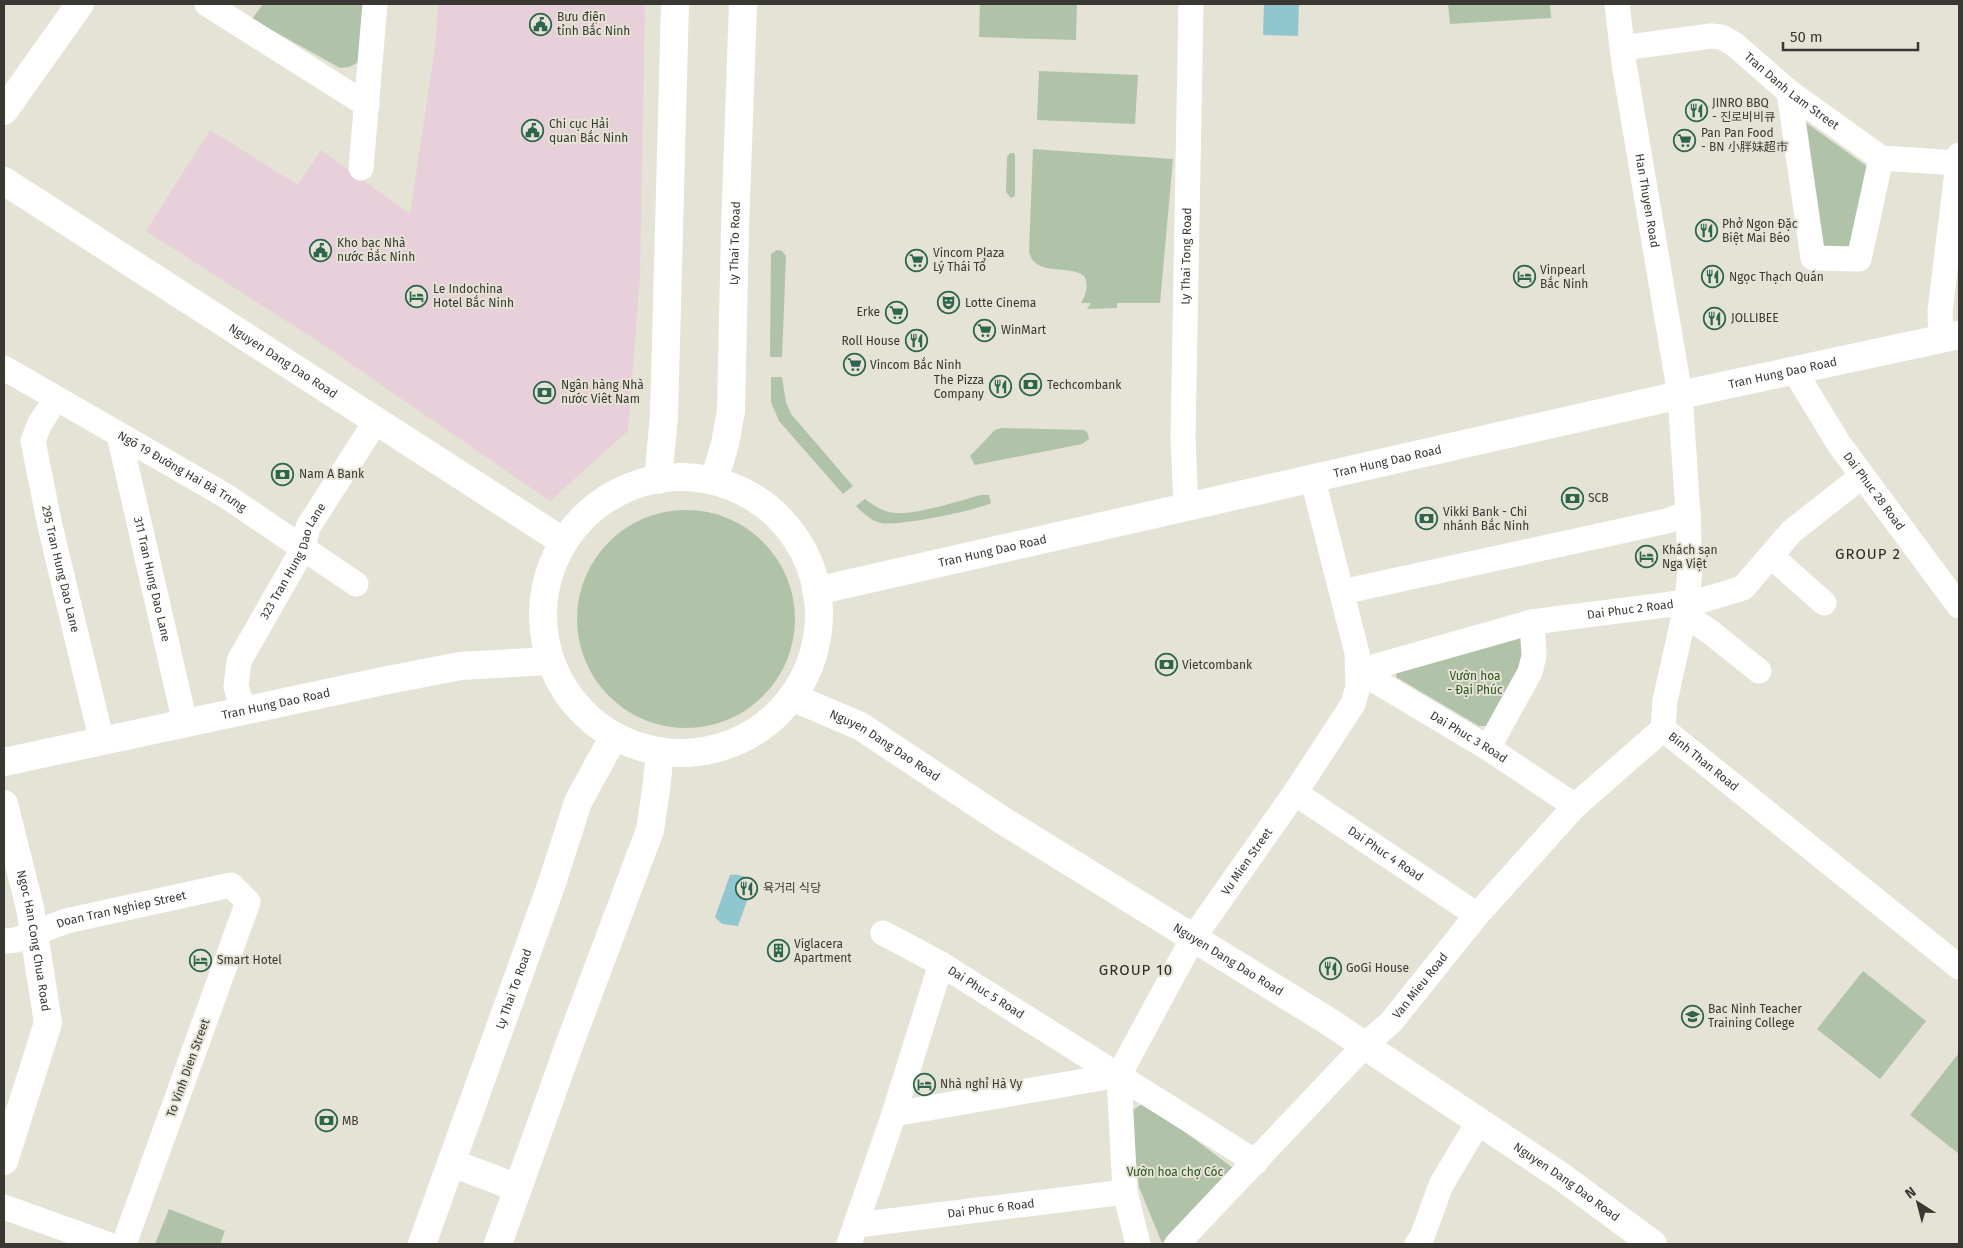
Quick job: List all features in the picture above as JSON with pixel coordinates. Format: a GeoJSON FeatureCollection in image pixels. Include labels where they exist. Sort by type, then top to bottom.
{"type":"FeatureCollection","features":[{"type":"Feature","properties":{"kind":"main road"},"geometry":{"type":"LineString","coordinates":[[4,111],[80,4]]}},
{"type":"Feature","properties":{"kind":"main road"},"geometry":{"type":"LineString","coordinates":[[658,480],[664,416],[675,4]]}},
{"type":"Feature","properties":{"kind":"main road","name":"Ly Thai To Road"},"geometry":{"type":"LineString","coordinates":[[714,482],[725,444],[731,411],[743,4]]}},
{"type":"Feature","properties":{"kind":"main road","name":"Nguyen Dang Dao Road"},"geometry":{"type":"LineString","coordinates":[[4,181],[564,542]]}},
{"type":"Feature","properties":{"kind":"main road","name":"Tran Hung Dao Road"},"geometry":{"type":"LineString","coordinates":[[816,590],[1313,480],[1680,395],[1950,337]]}},
{"type":"Feature","properties":{"kind":"main road"},"geometry":{"type":"LineString","coordinates":[[686,478],[714,482],[734,488],[752,497],[769,509],[796,539],[806,557],[816,590],[818,624],[814,652],[803,678],[792,697],[778,713],[761,727],[735,742],[702,751],[660,752],[636,746],[614,736],[595,724],[579,709],[559,682],[550,661],[543,630],[544,598],[551,567],[564,542],[580,522],[602,502],[629,488],[658,480],[686,478]]}},
{"type":"Feature","properties":{"kind":"main road","name":"Tran Hung Dao Road"},"geometry":{"type":"LineString","coordinates":[[4,762],[460,666],[550,661]]}},
{"type":"Feature","properties":{"kind":"main road","name":"Nguyen Dang Dao Road"},"geometry":{"type":"LineString","coordinates":[[792,697],[860,726],[1002,820],[1365,1045],[1562,1178],[1653,1244]]}},
{"type":"Feature","properties":{"kind":"main road","name":"Ly Thai To Road"},"geometry":{"type":"LineString","coordinates":[[422,1244],[578,802],[614,736]]}},
{"type":"Feature","properties":{"kind":"main road"},"geometry":{"type":"LineString","coordinates":[[498,1244],[571,1040],[650,830],[660,752]]}},
{"type":"Feature","properties":{"kind":"main road","name":"Ngoc Han Cong Chua Road"},"geometry":{"type":"LineString","coordinates":[[4,804],[35,934],[48,1023],[4,1161]]}},
{"type":"Feature","properties":{"kind":"main road"},"geometry":{"type":"LineString","coordinates":[[452,1163],[518,1188]]}},
{"type":"Feature","properties":{"kind":"street"},"geometry":{"type":"LineString","coordinates":[[207,4],[367,105]]}},
{"type":"Feature","properties":{"kind":"street"},"geometry":{"type":"LineString","coordinates":[[361,168],[375,4]]}},
{"type":"Feature","properties":{"kind":"street","name":"Ly Thai Tong Road"},"geometry":{"type":"LineString","coordinates":[[1186,508],[1183,437],[1191,4]]}},
{"type":"Feature","properties":{"kind":"street","name":"Han Thuyen Road"},"geometry":{"type":"LineString","coordinates":[[1617,4],[1622,48],[1680,395]]}},
{"type":"Feature","properties":{"kind":"street","name":"Tran Danh Lam Street"},"geometry":{"type":"LineString","coordinates":[[1622,48],[1711,36],[1721,37],[1734,44],[1789,92],[1881,158]]}},
{"type":"Feature","properties":{"kind":"street"},"geometry":{"type":"LineString","coordinates":[[1789,92],[1813,258],[1859,259],[1881,158],[1959,159],[1940,311],[1950,337]]}},
{"type":"Feature","properties":{"kind":"street","name":"Ngõ 19 Đường Hai Bà Trưng"},"geometry":{"type":"LineString","coordinates":[[4,368],[226,496],[356,584]]}},
{"type":"Feature","properties":{"kind":"street","name":"Dai Phuc 28 Road"},"geometry":{"type":"LineString","coordinates":[[1798,370],[1800,380],[1832,434],[1959,606]]}},
{"type":"Feature","properties":{"kind":"street","name":"Binh Than Road"},"geometry":{"type":"LineString","coordinates":[[1680,395],[1690,570],[1686,609],[1665,701],[1663,729],[1959,967]]}},
{"type":"Feature","properties":{"kind":"street","name":"295 Tran Hung Dao Lane"},"geometry":{"type":"LineString","coordinates":[[56,399],[40,423],[33,441],[50,526],[102,742]]}},
{"type":"Feature","properties":{"kind":"street","name":"323 Tran Hung Dao Lane"},"geometry":{"type":"LineString","coordinates":[[243,711],[236,686],[239,661],[304,549],[308,527],[376,421]]}},
{"type":"Feature","properties":{"kind":"street","name":"311 Tran Hung Dao Lane"},"geometry":{"type":"LineString","coordinates":[[119,435],[185,723]]}},
{"type":"Feature","properties":{"kind":"street","name":"Dai Phuc 2 Road"},"geometry":{"type":"LineString","coordinates":[[1358,671],[1532,622],[1686,609],[1703,600],[1743,588],[1791,532],[1862,476]]}},
{"type":"Feature","properties":{"kind":"street","name":"Vu Mien Street"},"geometry":{"type":"LineString","coordinates":[[1119,1075],[1193,938],[1294,793],[1353,704],[1358,687],[1357,654],[1313,480]]}},
{"type":"Feature","properties":{"kind":"street"},"geometry":{"type":"LineString","coordinates":[[1342,592],[1666,521],[1688,513]]}},
{"type":"Feature","properties":{"kind":"street"},"geometry":{"type":"LineString","coordinates":[[1771,556],[1824,603]]}},
{"type":"Feature","properties":{"kind":"street"},"geometry":{"type":"LineString","coordinates":[[1686,609],[1709,631],[1759,671]]}},
{"type":"Feature","properties":{"kind":"street"},"geometry":{"type":"LineString","coordinates":[[1488,748],[1530,672],[1534,656],[1532,622]]}},
{"type":"Feature","properties":{"kind":"street","name":"Dai Phuc 3 Road"},"geometry":{"type":"LineString","coordinates":[[1358,671],[1488,748],[1575,806]]}},
{"type":"Feature","properties":{"kind":"street","name":"Van Mieu Road"},"geometry":{"type":"LineString","coordinates":[[1177,1244],[1365,1045],[1391,1022],[1477,915],[1575,806],[1663,729]]}},
{"type":"Feature","properties":{"kind":"street","name":"Dai Phuc 4 Road"},"geometry":{"type":"LineString","coordinates":[[1294,793],[1477,915]]}},
{"type":"Feature","properties":{"kind":"street","name":"Doan Tran Nghiep Street"},"geometry":{"type":"LineString","coordinates":[[4,941],[16,940],[35,934],[66,921],[231,885],[240,894]]}},
{"type":"Feature","properties":{"kind":"street","name":"To Vinh Dien Street"},"geometry":{"type":"LineString","coordinates":[[124,1244],[248,902],[240,894]]}},
{"type":"Feature","properties":{"kind":"street"},"geometry":{"type":"LineString","coordinates":[[883,933],[941,964]]}},
{"type":"Feature","properties":{"kind":"street","name":"Dai Phuc 5 Road"},"geometry":{"type":"LineString","coordinates":[[853,1234],[894,1114],[941,964],[1256,1162]]}},
{"type":"Feature","properties":{"kind":"street"},"geometry":{"type":"LineString","coordinates":[[894,1114],[1119,1075],[1125,1192],[1138,1244]]}},
{"type":"Feature","properties":{"kind":"street"},"geometry":{"type":"LineString","coordinates":[[1417,1244],[1422,1237],[1441,1186],[1479,1121]]}},
{"type":"Feature","properties":{"kind":"street","name":"Dai Phuc 6 Road"},"geometry":{"type":"LineString","coordinates":[[853,1234],[1125,1192]]}},
{"type":"Feature","properties":{"kind":"street"},"geometry":{"type":"LineString","coordinates":[[4,1207],[107,1244]]}},
{"type":"Feature","properties":{"kind":"shaded area"},"geometry":{"type":"Polygon","coordinates":[[[438,4],[645,4],[640,276],[628,431],[550,501],[322,344],[146,231],[210,130],[298,185],[321,150],[410,214],[435,48],[438,4]]]}},
{"type":"Feature","properties":{"kind":"green space"},"geometry":{"type":"Polygon","coordinates":[[[263,4],[367,4],[361,61],[349,67],[340,68],[252,19],[263,4]]]}},
{"type":"Feature","properties":{"kind":"green space"},"geometry":{"type":"Polygon","coordinates":[[[980,4],[1077,4],[1076,40],[979,37],[980,4]]]}},
{"type":"Feature","properties":{"kind":"green space"},"geometry":{"type":"Polygon","coordinates":[[[1448,4],[1550,4],[1551,18],[1450,24],[1448,4]]]}},
{"type":"Feature","properties":{"kind":"green space"},"geometry":{"type":"Polygon","coordinates":[[[1039,71],[1138,75],[1135,124],[1037,120],[1039,71]]]}},
{"type":"Feature","properties":{"kind":"green space"},"geometry":{"type":"Polygon","coordinates":[[[1798,117],[1872,170],[1853,253],[1820,252],[1798,117]]]}},
{"type":"Feature","properties":{"kind":"green space"},"geometry":{"type":"Polygon","coordinates":[[[1033,149],[1173,159],[1160,303],[1117,303],[1117,308],[1087,309],[1091,303],[1081,303],[1086,290],[1084,276],[1070,271],[1038,265],[1032,260],[1029,252],[1033,149]]]}},
{"type":"Feature","properties":{"kind":"green space"},"geometry":{"type":"Polygon","coordinates":[[[1010,153],[1014,153],[1015,156],[1015,196],[1011,198],[1006,192],[1007,157],[1010,153]]]}},
{"type":"Feature","properties":{"kind":"green space"},"geometry":{"type":"Polygon","coordinates":[[[777,250],[782,251],[786,256],[782,357],[770,357],[771,254],[777,250]]]}},
{"type":"Feature","properties":{"kind":"green space"},"geometry":{"type":"Polygon","coordinates":[[[771,377],[782,377],[786,402],[791,414],[853,486],[843,494],[779,421],[771,402],[771,377]]]}},
{"type":"Feature","properties":{"kind":"green space"},"geometry":{"type":"Polygon","coordinates":[[[1001,428],[1084,430],[1087,432],[1089,439],[1082,444],[975,465],[970,456],[995,430],[1001,428]]]}},
{"type":"Feature","properties":{"kind":"green space"},"geometry":{"type":"Polygon","coordinates":[[[981,495],[989,495],[991,503],[955,513],[902,523],[889,524],[877,522],[856,506],[865,499],[884,510],[893,513],[906,513],[939,507],[981,495]]]}},
{"type":"Feature","properties":{"kind":"green space"},"geometry":{"type":"Polygon","coordinates":[[[686,510],[707,512],[728,519],[737,523],[763,542],[782,568],[786,577],[793,598],[795,619],[793,640],[786,661],[782,670],[763,696],[737,715],[728,719],[707,726],[686,728],[665,726],[644,719],[635,715],[609,696],[590,670],[586,661],[579,640],[577,619],[579,598],[586,577],[590,568],[609,542],[635,523],[644,519],[665,512],[686,510]]]}},
{"type":"Feature","properties":{"kind":"green space","name":"Vườn hoa - Đại Phúc"},"geometry":{"type":"Polygon","coordinates":[[[1523,636],[1523,666],[1488,726],[1479,726],[1396,677],[1397,673],[1523,636]]]}},
{"type":"Feature","properties":{"kind":"green space"},"geometry":{"type":"Polygon","coordinates":[[[1863,971],[1926,1021],[1880,1079],[1817,1029],[1863,971]]]}},
{"type":"Feature","properties":{"kind":"green space"},"geometry":{"type":"Polygon","coordinates":[[[1959,1053],[1959,1154],[1910,1115],[1959,1053]]]}},
{"type":"Feature","properties":{"kind":"green space","name":"Vườn hoa chợ Cóc"},"geometry":{"type":"Polygon","coordinates":[[[1145,1102],[1233,1168],[1162,1243],[1139,1187],[1130,1112],[1145,1102]]]}},
{"type":"Feature","properties":{"kind":"green space"},"geometry":{"type":"Polygon","coordinates":[[[169,1209],[225,1231],[220,1244],[155,1244],[169,1209]]]}},
{"type":"Feature","properties":{"kind":"water"},"geometry":{"type":"Polygon","coordinates":[[[1264,4],[1299,4],[1298,36],[1263,35],[1264,4]]]}},
{"type":"Feature","properties":{"kind":"water"},"geometry":{"type":"Polygon","coordinates":[[[730,875],[743,876],[753,884],[738,926],[722,924],[715,917],[730,875]]]}},
{"type":"Feature","properties":{"kind":"place","name":"Bưu điện tỉnh Bắc Ninh"},"geometry":{"type":"Point","coordinates":[541,24]}},
{"type":"Feature","properties":{"kind":"place","name":"JINRO BBQ - 진로비비큐"},"geometry":{"type":"Point","coordinates":[1696,110]}},
{"type":"Feature","properties":{"kind":"place","name":"Chi cục Hải quan Bắc Ninh"},"geometry":{"type":"Point","coordinates":[533,131]}},
{"type":"Feature","properties":{"kind":"place","name":"Pan Pan Food - BN 小胖妹超市"},"geometry":{"type":"Point","coordinates":[1685,140]}},
{"type":"Feature","properties":{"kind":"place","name":"Phở Ngon Đặc Biệt Mai Béo"},"geometry":{"type":"Point","coordinates":[1706,231]}},
{"type":"Feature","properties":{"kind":"place","name":"Kho bạc Nhà nước Bắc Ninh"},"geometry":{"type":"Point","coordinates":[321,250]}},
{"type":"Feature","properties":{"kind":"place","name":"Vincom Plaza Lý Thái Tổ"},"geometry":{"type":"Point","coordinates":[917,260]}},
{"type":"Feature","properties":{"kind":"place","name":"Vinpearl Bắc Ninh"},"geometry":{"type":"Point","coordinates":[1524,277]}},
{"type":"Feature","properties":{"kind":"place","name":"Ngọc Thạch Quán"},"geometry":{"type":"Point","coordinates":[1713,277]}},
{"type":"Feature","properties":{"kind":"place","name":"Le Indochina Hotel Bắc Ninh"},"geometry":{"type":"Point","coordinates":[417,296]}},
{"type":"Feature","properties":{"kind":"place","name":"Lotte Cinema"},"geometry":{"type":"Point","coordinates":[949,303]}},
{"type":"Feature","properties":{"kind":"place","name":"Erke"},"geometry":{"type":"Point","coordinates":[896,312]}},
{"type":"Feature","properties":{"kind":"place","name":"JOLLIBEE"},"geometry":{"type":"Point","coordinates":[1715,318]}},
{"type":"Feature","properties":{"kind":"place","name":"WinMart"},"geometry":{"type":"Point","coordinates":[985,330]}},
{"type":"Feature","properties":{"kind":"place","name":"Roll House"},"geometry":{"type":"Point","coordinates":[916,341]}},
{"type":"Feature","properties":{"kind":"place","name":"Vincom Bắc Ninh"},"geometry":{"type":"Point","coordinates":[854,365]}},
{"type":"Feature","properties":{"kind":"place","name":"Techcombank"},"geometry":{"type":"Point","coordinates":[1031,385]}},
{"type":"Feature","properties":{"kind":"place","name":"The Pizza Company"},"geometry":{"type":"Point","coordinates":[1000,387]}},
{"type":"Feature","properties":{"kind":"place","name":"Ngân hàng Nhà nước Viêt Nam"},"geometry":{"type":"Point","coordinates":[545,392]}},
{"type":"Feature","properties":{"kind":"place","name":"Nam A Bank"},"geometry":{"type":"Point","coordinates":[283,474]}},
{"type":"Feature","properties":{"kind":"place","name":"SCB"},"geometry":{"type":"Point","coordinates":[1572,498]}},
{"type":"Feature","properties":{"kind":"place","name":"Vikki Bank - Chi nhánh Bắc Ninh"},"geometry":{"type":"Point","coordinates":[1427,519]}},
{"type":"Feature","properties":{"kind":"place","name":"Khách sạn Nga Việt"},"geometry":{"type":"Point","coordinates":[1646,557]}},
{"type":"Feature","properties":{"kind":"place","name":"Vietcombank"},"geometry":{"type":"Point","coordinates":[1166,665]}},
{"type":"Feature","properties":{"kind":"place","name":"육거리 식당"},"geometry":{"type":"Point","coordinates":[747,888]}},
{"type":"Feature","properties":{"kind":"place","name":"Viglacera Apartment"},"geometry":{"type":"Point","coordinates":[778,951]}},
{"type":"Feature","properties":{"kind":"place","name":"Smart Hotel"},"geometry":{"type":"Point","coordinates":[201,960]}},
{"type":"Feature","properties":{"kind":"place","name":"GoGi House"},"geometry":{"type":"Point","coordinates":[1330,968]}},
{"type":"Feature","properties":{"kind":"place","name":"Bac Ninh Teacher Training College"},"geometry":{"type":"Point","coordinates":[1692,1016]}},
{"type":"Feature","properties":{"kind":"place","name":"Nhà nghỉ Hà Vy"},"geometry":{"type":"Point","coordinates":[924,1084]}},
{"type":"Feature","properties":{"kind":"place","name":"MB"},"geometry":{"type":"Point","coordinates":[326,1121]}},
{"type":"Feature","properties":{"kind":"district","name":"GROUP 2"},"geometry":{"type":"Point","coordinates":[1868,554]}},
{"type":"Feature","properties":{"kind":"district","name":"GROUP 10"},"geometry":{"type":"Point","coordinates":[1136,970]}}]}
